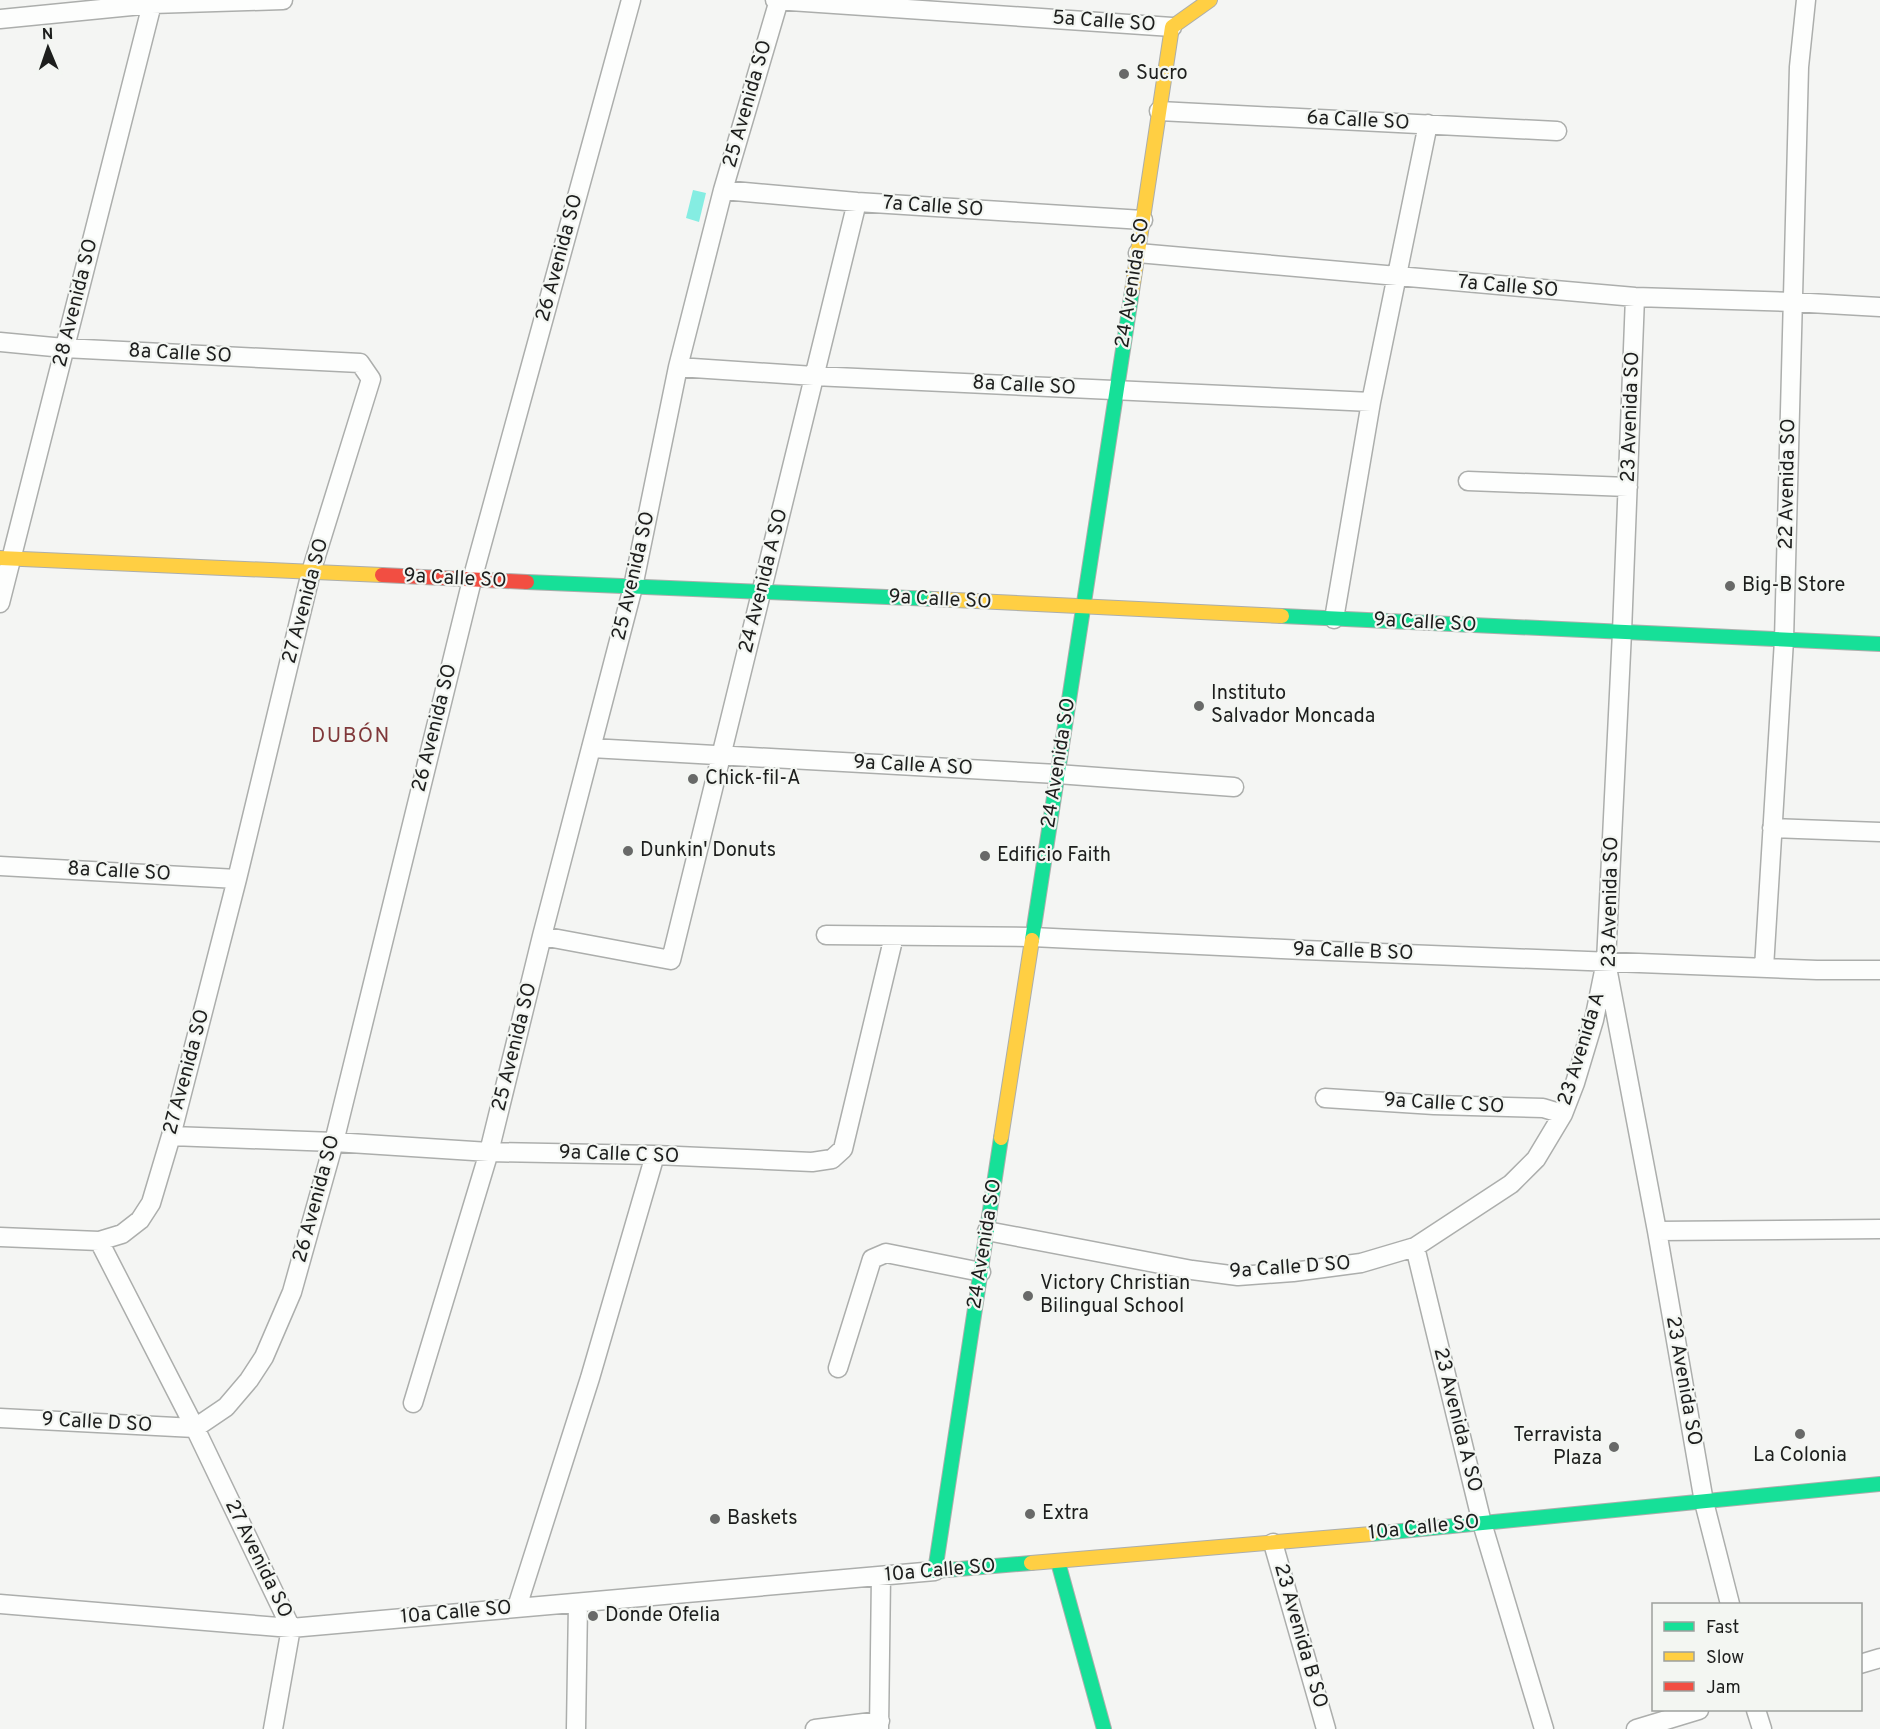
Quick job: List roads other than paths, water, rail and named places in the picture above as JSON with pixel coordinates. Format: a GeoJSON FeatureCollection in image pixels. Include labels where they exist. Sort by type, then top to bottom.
{"type":"FeatureCollection","features":[{"type":"Feature","properties":{"kind":"street"},"geometry":{"type":"LineString","coordinates":[[0,20],[152,4],[283,0]]}},
{"type":"Feature","properties":{"kind":"street","name":"26 Avenida SO"},"geometry":{"type":"LineString","coordinates":[[195,1428],[226,1407],[249,1380],[264,1357],[292,1292],[334,1142],[472,580],[631,0]]}},
{"type":"Feature","properties":{"kind":"street","name":"5a Calle SO"},"geometry":{"type":"LineString","coordinates":[[777,0],[1172,27],[1210,0]]}},
{"type":"Feature","properties":{"kind":"street","name":"25 Avenida SO"},"geometry":{"type":"LineString","coordinates":[[413,1403],[489,1152],[542,936],[633,587],[678,367],[723,190],[777,0]]}},
{"type":"Feature","properties":{"kind":"street","name":"22 Avenida SO"},"geometry":{"type":"LineString","coordinates":[[1764,968],[1784,640],[1799,67],[1806,0]]}},
{"type":"Feature","properties":{"kind":"street","name":"28 Avenida SO"},"geometry":{"type":"LineString","coordinates":[[0,603],[6,559],[64,348],[152,4]]}},
{"type":"Feature","properties":{"kind":"street","name":"24 Avenida SO"},"geometry":{"type":"LineString","coordinates":[[935,1571],[1172,27]]}},
{"type":"Feature","properties":{"kind":"street","name":"6a Calle SO"},"geometry":{"type":"LineString","coordinates":[[1160,111],[1557,131]]}},
{"type":"Feature","properties":{"kind":"street"},"geometry":{"type":"LineString","coordinates":[[1334,619],[1371,402],[1428,124]]}},
{"type":"Feature","properties":{"kind":"street","name":"7a Calle SO"},"geometry":{"type":"LineString","coordinates":[[723,190],[857,202],[1143,220]]}},
{"type":"Feature","properties":{"kind":"street","name":"24 Avenida A SO"},"geometry":{"type":"LineString","coordinates":[[542,936],[671,960],[857,202]]}},
{"type":"Feature","properties":{"kind":"street","name":"7a Calle SO"},"geometry":{"type":"LineString","coordinates":[[1138,254],[1635,297],[1880,307]]}},
{"type":"Feature","properties":{"kind":"street","name":"23 Avenida SO"},"geometry":{"type":"LineString","coordinates":[[1635,297],[1606,962],[1657,1231],[1704,1502],[1729,1603]]}},
{"type":"Feature","properties":{"kind":"street","name":"8a Calle SO"},"geometry":{"type":"LineString","coordinates":[[0,342],[64,348],[360,363]]}},
{"type":"Feature","properties":{"kind":"street","name":"27 Avenida SO"},"geometry":{"type":"LineString","coordinates":[[273,1729],[291,1628],[195,1428],[99,1241],[122,1234],[140,1220],[151,1203],[171,1136],[237,879],[311,572],[371,379],[360,363]]}},
{"type":"Feature","properties":{"kind":"street","name":"8a Calle SO"},"geometry":{"type":"LineString","coordinates":[[678,367],[814,376],[1371,402]]}},
{"type":"Feature","properties":{"kind":"street"},"geometry":{"type":"LineString","coordinates":[[1468,481],[1628,487]]}},
{"type":"Feature","properties":{"kind":"street","name":"9a Calle SO"},"geometry":{"type":"LineString","coordinates":[[6,559],[761,591],[1880,644]]}},
{"type":"Feature","properties":{"kind":"street","name":"9a Calle A SO"},"geometry":{"type":"LineString","coordinates":[[591,748],[1057,774],[1234,787]]}},
{"type":"Feature","properties":{"kind":"street"},"geometry":{"type":"LineString","coordinates":[[1772,828],[1880,832]]}},
{"type":"Feature","properties":{"kind":"street","name":"8a Calle SO"},"geometry":{"type":"LineString","coordinates":[[0,866],[237,879]]}},
{"type":"Feature","properties":{"kind":"street","name":"9a Calle B SO"},"geometry":{"type":"LineString","coordinates":[[826,935],[1032,937],[1304,958],[1606,962],[1880,970]]}},
{"type":"Feature","properties":{"kind":"street","name":"9a Calle C SO"},"geometry":{"type":"LineString","coordinates":[[171,1136],[334,1142],[489,1152],[656,1155],[812,1162],[832,1159],[843,1149],[894,936]]}},
{"type":"Feature","properties":{"kind":"street","name":"23 Avenida A"},"geometry":{"type":"LineString","coordinates":[[1415,1247],[1510,1184],[1536,1159],[1563,1114],[1575,1083],[1594,1020],[1606,962]]}},
{"type":"Feature","properties":{"kind":"street","name":"9a Calle C SO"},"geometry":{"type":"LineString","coordinates":[[1325,1098],[1434,1105],[1544,1108],[1563,1114]]}},
{"type":"Feature","properties":{"kind":"street"},"geometry":{"type":"LineString","coordinates":[[517,1607],[590,1378],[656,1155]]}},
{"type":"Feature","properties":{"kind":"street"},"geometry":{"type":"LineString","coordinates":[[1657,1231],[1880,1229]]}},
{"type":"Feature","properties":{"kind":"street","name":"9a Calle D SO"},"geometry":{"type":"LineString","coordinates":[[987,1231],[1192,1270],[1238,1276],[1293,1272],[1361,1263],[1415,1247]]}},
{"type":"Feature","properties":{"kind":"street"},"geometry":{"type":"LineString","coordinates":[[0,1237],[99,1241]]}},
{"type":"Feature","properties":{"kind":"street","name":"23 Avenida A SO"},"geometry":{"type":"LineString","coordinates":[[1415,1247],[1482,1523],[1544,1729]]}},
{"type":"Feature","properties":{"kind":"street"},"geometry":{"type":"LineString","coordinates":[[838,1368],[872,1259],[886,1253],[981,1272]]}},
{"type":"Feature","properties":{"kind":"street","name":"9 Calle D SO"},"geometry":{"type":"LineString","coordinates":[[0,1418],[195,1428]]}},
{"type":"Feature","properties":{"kind":"street","name":"10a Calle SO"},"geometry":{"type":"LineString","coordinates":[[0,1604],[291,1628],[1273,1543],[1880,1484]]}},
{"type":"Feature","properties":{"kind":"street","name":"23 Avenida B SO"},"geometry":{"type":"LineString","coordinates":[[1273,1543],[1326,1729]]}},
{"type":"Feature","properties":{"kind":"street"},"geometry":{"type":"LineString","coordinates":[[1058,1562],[1104,1729]]}},
{"type":"Feature","properties":{"kind":"street"},"geometry":{"type":"LineString","coordinates":[[815,1729],[880,1725],[881,1576]]}},
{"type":"Feature","properties":{"kind":"street"},"geometry":{"type":"LineString","coordinates":[[576,1729],[578,1604]]}},
{"type":"Feature","properties":{"kind":"street"},"geometry":{"type":"LineString","coordinates":[[1862,1663],[1880,1658]]}},
{"type":"Feature","properties":{"kind":"street"},"geometry":{"type":"LineString","coordinates":[[1636,1729],[1696,1711]]}},
{"type":"Feature","properties":{"kind":"street"},"geometry":{"type":"LineString","coordinates":[[1756,1711],[1762,1729]]}},
{"type":"Feature","properties":{"kind":"water"},"geometry":{"type":"Polygon","coordinates":[[[693,190],[706,193],[699,222],[686,218],[693,190]]]}},
{"type":"Feature","properties":{"kind":"place","name":"Sucro"},"geometry":{"type":"Point","coordinates":[1124,74]}},
{"type":"Feature","properties":{"kind":"place","name":"Big-B Store"},"geometry":{"type":"Point","coordinates":[1730,586]}},
{"type":"Feature","properties":{"kind":"place","name":"Instituto Salvador Moncada"},"geometry":{"type":"Point","coordinates":[1199,706]}},
{"type":"Feature","properties":{"kind":"place","name":"Chick-fil-A"},"geometry":{"type":"Point","coordinates":[693,779]}},
{"type":"Feature","properties":{"kind":"place","name":"Dunkin' Donuts"},"geometry":{"type":"Point","coordinates":[628,851]}},
{"type":"Feature","properties":{"kind":"place","name":"Edificio Faith"},"geometry":{"type":"Point","coordinates":[985,856]}},
{"type":"Feature","properties":{"kind":"place","name":"Victory Christian Bilingual School"},"geometry":{"type":"Point","coordinates":[1028,1296]}},
{"type":"Feature","properties":{"kind":"place","name":"La Colonia"},"geometry":{"type":"Point","coordinates":[1800,1434]}},
{"type":"Feature","properties":{"kind":"place","name":"Terravista Plaza"},"geometry":{"type":"Point","coordinates":[1614,1447]}},
{"type":"Feature","properties":{"kind":"place","name":"Extra"},"geometry":{"type":"Point","coordinates":[1030,1514]}},
{"type":"Feature","properties":{"kind":"place","name":"Baskets"},"geometry":{"type":"Point","coordinates":[715,1519]}},
{"type":"Feature","properties":{"kind":"place","name":"Donde Ofelia"},"geometry":{"type":"Point","coordinates":[593,1616]}},
{"type":"Feature","properties":{"kind":"district","name":"DUBÓN"},"geometry":{"type":"Point","coordinates":[351,736]}}]}
